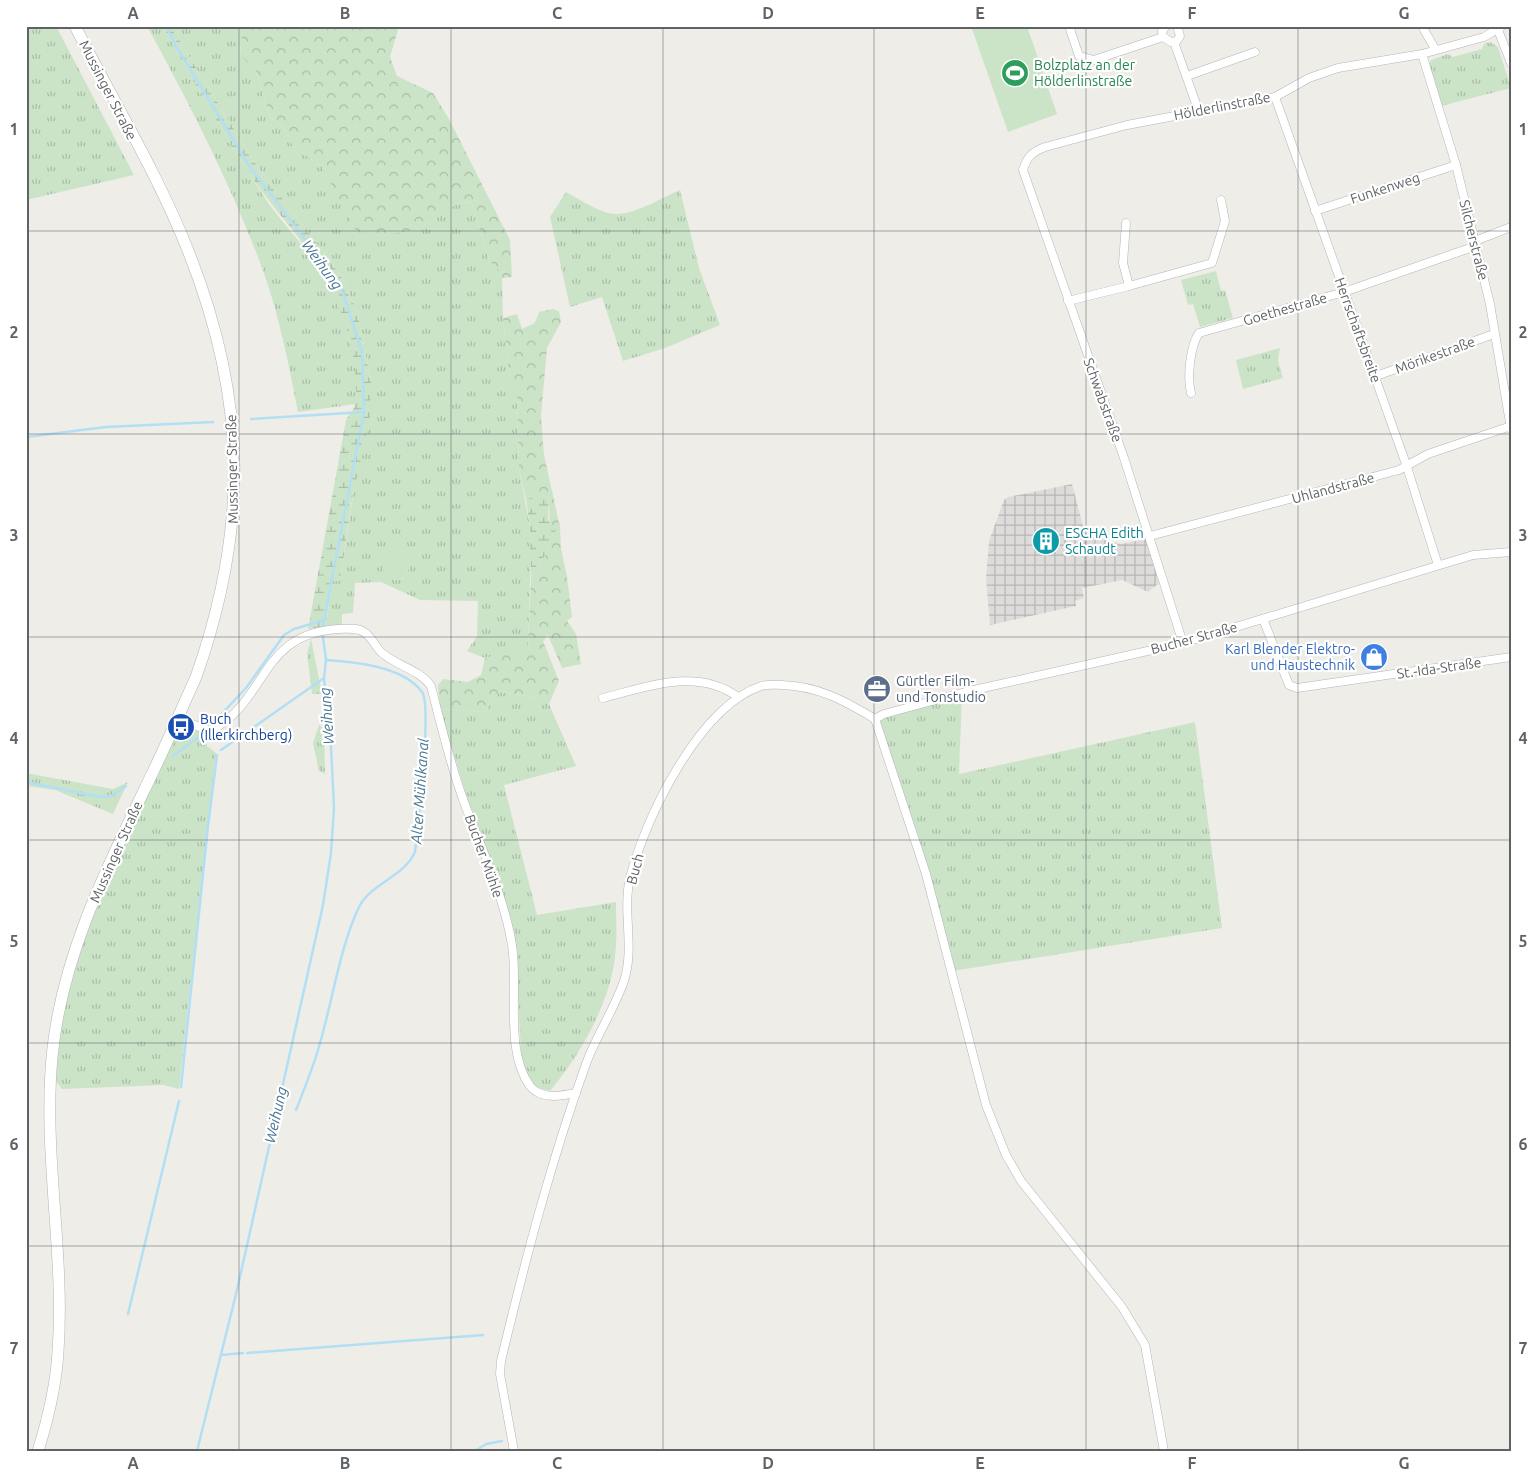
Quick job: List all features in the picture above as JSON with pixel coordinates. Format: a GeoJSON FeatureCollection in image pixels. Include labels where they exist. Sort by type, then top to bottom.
{"type":"FeatureCollection","features":[{"type":"Feature","properties":{"kind":"street","name":"Mussinger Straße"},"geometry":{"type":"LineString","coordinates":[[38,1451],[49,1413],[58,1353],[59,1316],[49,1114],[54,1047],[68,974],[98,888],[196,677],[209,641],[226,574],[235,495],[230,402],[216,328],[189,252],[170,208],[75,26]]}},
{"type":"Feature","properties":{"kind":"street"},"geometry":{"type":"LineString","coordinates":[[1069,26],[1079,56],[1087,60],[1094,60],[1163,37]]}},
{"type":"Feature","properties":{"kind":"street"},"geometry":{"type":"LineString","coordinates":[[1166,26],[1162,31],[1163,37],[1169,42],[1174,42]]}},
{"type":"Feature","properties":{"kind":"street"},"geometry":{"type":"LineString","coordinates":[[1174,42],[1180,36],[1177,26]]}},
{"type":"Feature","properties":{"kind":"street"},"geometry":{"type":"LineString","coordinates":[[1422,26],[1435,50]]}},
{"type":"Feature","properties":{"kind":"street"},"geometry":{"type":"LineString","coordinates":[[1500,28],[1511,63]]}},
{"type":"Feature","properties":{"kind":"street","name":"Hölderlinstraße"},"geometry":{"type":"LineString","coordinates":[[1027,158],[1034,151],[1045,147],[1127,125],[1275,97],[1309,78],[1338,68],[1422,54],[1484,37],[1500,28]]}},
{"type":"Feature","properties":{"kind":"street"},"geometry":{"type":"LineString","coordinates":[[1174,42],[1199,112]]}},
{"type":"Feature","properties":{"kind":"street"},"geometry":{"type":"LineString","coordinates":[[1187,76],[1255,52]]}},
{"type":"Feature","properties":{"kind":"street","name":"Silcherstraße"},"geometry":{"type":"LineString","coordinates":[[1422,54],[1456,165],[1475,241],[1490,304],[1511,427]]}},
{"type":"Feature","properties":{"kind":"street","name":"Herrschaftsbreite"},"geometry":{"type":"LineString","coordinates":[[1275,97],[1376,376],[1438,565]]}},
{"type":"Feature","properties":{"kind":"street","name":"Schwabstraße"},"geometry":{"type":"LineString","coordinates":[[1027,158],[1023,170],[1150,536],[1183,642]]}},
{"type":"Feature","properties":{"kind":"street","name":"Funkenweg"},"geometry":{"type":"LineString","coordinates":[[1315,211],[1456,165]]}},
{"type":"Feature","properties":{"kind":"street"},"geometry":{"type":"LineString","coordinates":[[1068,302],[1212,263],[1225,221],[1221,200]]}},
{"type":"Feature","properties":{"kind":"street"},"geometry":{"type":"LineString","coordinates":[[1126,223],[1123,263],[1129,286]]}},
{"type":"Feature","properties":{"kind":"street","name":"Goethestraße"},"geometry":{"type":"LineString","coordinates":[[1191,393],[1187,380],[1195,341],[1199,333],[1344,292],[1470,248],[1475,241],[1511,227]]}},
{"type":"Feature","properties":{"kind":"street","name":"Mörikestraße"},"geometry":{"type":"LineString","coordinates":[[1376,376],[1494,334]]}},
{"type":"Feature","properties":{"kind":"street","name":"Uhlandstraße"},"geometry":{"type":"LineString","coordinates":[[1150,536],[1399,470],[1406,464],[1428,454],[1511,427]]}},
{"type":"Feature","properties":{"kind":"street","name":"Bucher Straße"},"geometry":{"type":"LineString","coordinates":[[875,719],[884,714],[965,692],[1183,642],[1473,555],[1511,552]]}},
{"type":"Feature","properties":{"kind":"street","name":"St.-Ida-Straße"},"geometry":{"type":"LineString","coordinates":[[1263,619],[1289,685],[1297,688],[1511,657]]}},
{"type":"Feature","properties":{"kind":"street","name":"Bucher Mühle"},"geometry":{"type":"LineString","coordinates":[[177,718],[210,731],[226,722],[247,699],[284,648],[297,638],[313,632],[353,628],[364,631],[381,652],[401,666],[424,676],[430,686],[453,770],[505,913],[512,946],[518,1063],[531,1087],[539,1094],[550,1096],[576,1093]]}},
{"type":"Feature","properties":{"kind":"street"},"geometry":{"type":"LineString","coordinates":[[603,698],[678,680],[704,682],[730,691],[738,697]]}},
{"type":"Feature","properties":{"kind":"street","name":"Buch"},"geometry":{"type":"LineString","coordinates":[[576,1093],[586,1064],[617,1000],[629,965],[630,880],[639,850],[680,760],[738,697],[761,686],[798,686],[836,697],[875,719]]}},
{"type":"Feature","properties":{"kind":"street"},"geometry":{"type":"LineString","coordinates":[[875,719],[926,874],[986,1105],[998,1136],[1021,1181],[1122,1307],[1145,1345],[1164,1451]]}},
{"type":"Feature","properties":{"kind":"street"},"geometry":{"type":"LineString","coordinates":[[514,1451],[500,1374],[501,1361],[520,1281],[576,1093]]}},
{"type":"Feature","properties":{"kind":"shaded area"},"geometry":{"type":"Polygon","coordinates":[[[1072,484],[1085,533],[1121,544],[1146,539],[1159,583],[1148,592],[1122,580],[1082,588],[1084,598],[1075,601],[1076,606],[990,625],[986,578],[989,541],[1004,500],[1008,497],[1072,484]]]}},
{"type":"Feature","properties":{"kind":"green space"},"geometry":{"type":"Polygon","coordinates":[[[26,26],[56,26],[134,175],[26,200],[26,26]]]}},
{"type":"Feature","properties":{"kind":"green space"},"geometry":{"type":"Polygon","coordinates":[[[147,26],[163,26],[250,174],[269,203],[306,250],[328,282],[345,323],[353,352],[356,371],[356,404],[298,412],[288,360],[275,309],[253,244],[211,149],[147,26]]]}},
{"type":"Feature","properties":{"kind":"green space"},"geometry":{"type":"Polygon","coordinates":[[[163,26],[174,26],[182,45],[259,169],[329,259],[345,283],[358,315],[371,381],[370,416],[352,500],[340,581],[332,581],[326,626],[308,629],[346,420],[354,408],[356,400],[355,369],[349,336],[338,305],[315,261],[249,173],[226,137],[163,26]]]}},
{"type":"Feature","properties":{"kind":"green space"},"geometry":{"type":"Polygon","coordinates":[[[174,26],[243,26],[240,54],[256,71],[270,117],[282,125],[293,146],[322,167],[358,233],[425,225],[453,206],[471,201],[489,261],[498,269],[502,278],[503,318],[510,382],[517,393],[519,469],[530,527],[528,649],[485,658],[467,651],[477,636],[478,601],[420,600],[381,582],[355,583],[353,613],[342,614],[342,625],[326,626],[332,581],[340,580],[371,381],[358,315],[345,283],[329,259],[259,169],[182,45],[174,26]],[[392,555],[385,560],[394,580],[402,579],[408,573],[408,564],[392,555]]]}},
{"type":"Feature","properties":{"kind":"green space"},"geometry":{"type":"Polygon","coordinates":[[[243,26],[399,26],[390,57],[397,76],[433,93],[449,119],[510,240],[512,277],[502,278],[498,269],[489,261],[471,201],[452,208],[426,224],[410,231],[384,234],[357,233],[322,167],[293,146],[282,125],[270,117],[256,71],[240,55],[243,26]]]}},
{"type":"Feature","properties":{"kind":"green space","name":"Bolzplatz an der Hölderlinstraße"},"geometry":{"type":"Polygon","coordinates":[[[971,26],[1027,26],[1057,114],[1008,132],[971,26]]]}},
{"type":"Feature","properties":{"kind":"green space"},"geometry":{"type":"Polygon","coordinates":[[[1490,42],[1498,47],[1511,88],[1441,106],[1429,65],[1431,60],[1448,54],[1453,57],[1482,49],[1484,44],[1490,42]]]}},
{"type":"Feature","properties":{"kind":"green space"},"geometry":{"type":"Polygon","coordinates":[[[680,190],[699,268],[720,325],[665,348],[623,361],[602,297],[570,307],[550,217],[566,192],[604,212],[617,214],[641,208],[680,190]]]}},
{"type":"Feature","properties":{"kind":"green space"},"geometry":{"type":"Polygon","coordinates":[[[1216,271],[1221,291],[1225,290],[1233,318],[1200,327],[1193,304],[1188,305],[1181,280],[1216,271]]]}},
{"type":"Feature","properties":{"kind":"green space"},"geometry":{"type":"Polygon","coordinates":[[[552,309],[559,311],[561,322],[547,348],[541,416],[544,455],[560,527],[561,548],[567,577],[572,617],[567,621],[576,634],[581,664],[562,668],[548,635],[543,641],[559,681],[549,704],[522,695],[499,692],[485,712],[440,709],[438,685],[443,679],[468,682],[481,675],[485,658],[528,648],[531,576],[550,548],[549,496],[526,500],[519,469],[517,393],[510,383],[503,318],[517,314],[522,329],[535,323],[539,312],[552,309]]]}},
{"type":"Feature","properties":{"kind":"green space"},"geometry":{"type":"Polygon","coordinates":[[[1280,348],[1278,361],[1283,378],[1243,389],[1236,360],[1280,348]]]}},
{"type":"Feature","properties":{"kind":"green space"},"geometry":{"type":"Polygon","coordinates":[[[549,496],[548,519],[556,529],[550,548],[531,576],[530,527],[526,500],[549,496]]]}},
{"type":"Feature","properties":{"kind":"green space"},"geometry":{"type":"Polygon","coordinates":[[[396,554],[405,558],[409,567],[405,576],[396,580],[387,576],[383,567],[387,558],[396,554]]]}},
{"type":"Feature","properties":{"kind":"green space"},"geometry":{"type":"Polygon","coordinates":[[[311,639],[322,694],[312,694],[307,654],[311,639]]]}},
{"type":"Feature","properties":{"kind":"green space"},"geometry":{"type":"Polygon","coordinates":[[[499,692],[522,695],[549,704],[576,766],[504,785],[537,915],[616,902],[614,965],[603,1004],[585,1041],[550,1091],[532,1083],[524,1067],[521,1053],[516,959],[440,709],[485,712],[499,692]]]}},
{"type":"Feature","properties":{"kind":"green space"},"geometry":{"type":"Polygon","coordinates":[[[962,695],[959,774],[1195,722],[1222,928],[953,971],[922,847],[879,728],[882,718],[962,695]]]}},
{"type":"Feature","properties":{"kind":"green space"},"geometry":{"type":"Polygon","coordinates":[[[319,725],[324,729],[325,774],[319,771],[313,743],[319,725]]]}},
{"type":"Feature","properties":{"kind":"green space"},"geometry":{"type":"Polygon","coordinates":[[[188,729],[205,733],[207,746],[216,753],[179,1089],[163,1085],[62,1089],[55,1080],[59,1047],[67,998],[80,949],[100,895],[149,789],[175,737],[188,729]]]}},
{"type":"Feature","properties":{"kind":"green space"},"geometry":{"type":"Polygon","coordinates":[[[26,773],[113,789],[128,782],[113,814],[55,790],[26,786],[26,773]]]}},
{"type":"Feature","properties":{"kind":"waterway","name":"Weihung"},"geometry":{"type":"LineString","coordinates":[[166,26],[177,48],[250,167],[326,267],[343,293],[362,352],[364,412],[324,620],[323,637],[326,660],[324,678],[331,746],[334,808],[331,853],[323,905],[237,1290],[197,1451]]}},
{"type":"Feature","properties":{"kind":"waterway"},"geometry":{"type":"LineString","coordinates":[[251,419],[364,412]]}},
{"type":"Feature","properties":{"kind":"waterway"},"geometry":{"type":"LineString","coordinates":[[26,437],[106,427],[213,422]]}},
{"type":"Feature","properties":{"kind":"waterway"},"geometry":{"type":"LineString","coordinates":[[213,723],[246,688],[284,635],[294,629],[324,620]]}},
{"type":"Feature","properties":{"kind":"waterway","name":"Alter Mühlkanal"},"geometry":{"type":"LineString","coordinates":[[296,1110],[318,1050],[346,941],[359,907],[371,892],[403,868],[415,852],[425,742],[425,702],[422,692],[414,683],[403,676],[378,667],[326,660]]}},
{"type":"Feature","properties":{"kind":"waterway"},"geometry":{"type":"LineString","coordinates":[[221,750],[324,678]]}},
{"type":"Feature","properties":{"kind":"waterway"},"geometry":{"type":"LineString","coordinates":[[173,756],[201,735]]}},
{"type":"Feature","properties":{"kind":"waterway"},"geometry":{"type":"LineString","coordinates":[[181,1087],[217,755]]}},
{"type":"Feature","properties":{"kind":"waterway"},"geometry":{"type":"LineString","coordinates":[[26,782],[100,797],[111,796],[126,786]]}},
{"type":"Feature","properties":{"kind":"waterway"},"geometry":{"type":"LineString","coordinates":[[128,1314],[179,1101]]}},
{"type":"Feature","properties":{"kind":"waterway","name":"Weihung"},"geometry":{"type":"LineString","coordinates":[[276,1111],[283,1112]]}},
{"type":"Feature","properties":{"kind":"waterway"},"geometry":{"type":"LineString","coordinates":[[247,1353],[483,1335]]}},
{"type":"Feature","properties":{"kind":"waterway"},"geometry":{"type":"LineString","coordinates":[[221,1355],[243,1353]]}},
{"type":"Feature","properties":{"kind":"waterway"},"geometry":{"type":"LineString","coordinates":[[475,1451],[486,1444],[502,1441]]}},
{"type":"Feature","properties":{"kind":"place","name":"Bolzplatz an der Hölderlinstraße"},"geometry":{"type":"Point","coordinates":[1015,73]}},
{"type":"Feature","properties":{"kind":"place","name":"ESCHA Edith Schaudt"},"geometry":{"type":"Point","coordinates":[1046,541]}},
{"type":"Feature","properties":{"kind":"place","name":"Karl Blender Elektro- und Haustechnik"},"geometry":{"type":"Point","coordinates":[1374,657]}},
{"type":"Feature","properties":{"kind":"place","name":"Gürtler Film- und Tonstudio"},"geometry":{"type":"Point","coordinates":[877,689]}},
{"type":"Feature","properties":{"kind":"place","name":"Buch (Illerkirchberg)"},"geometry":{"type":"Point","coordinates":[181,727]}}]}
